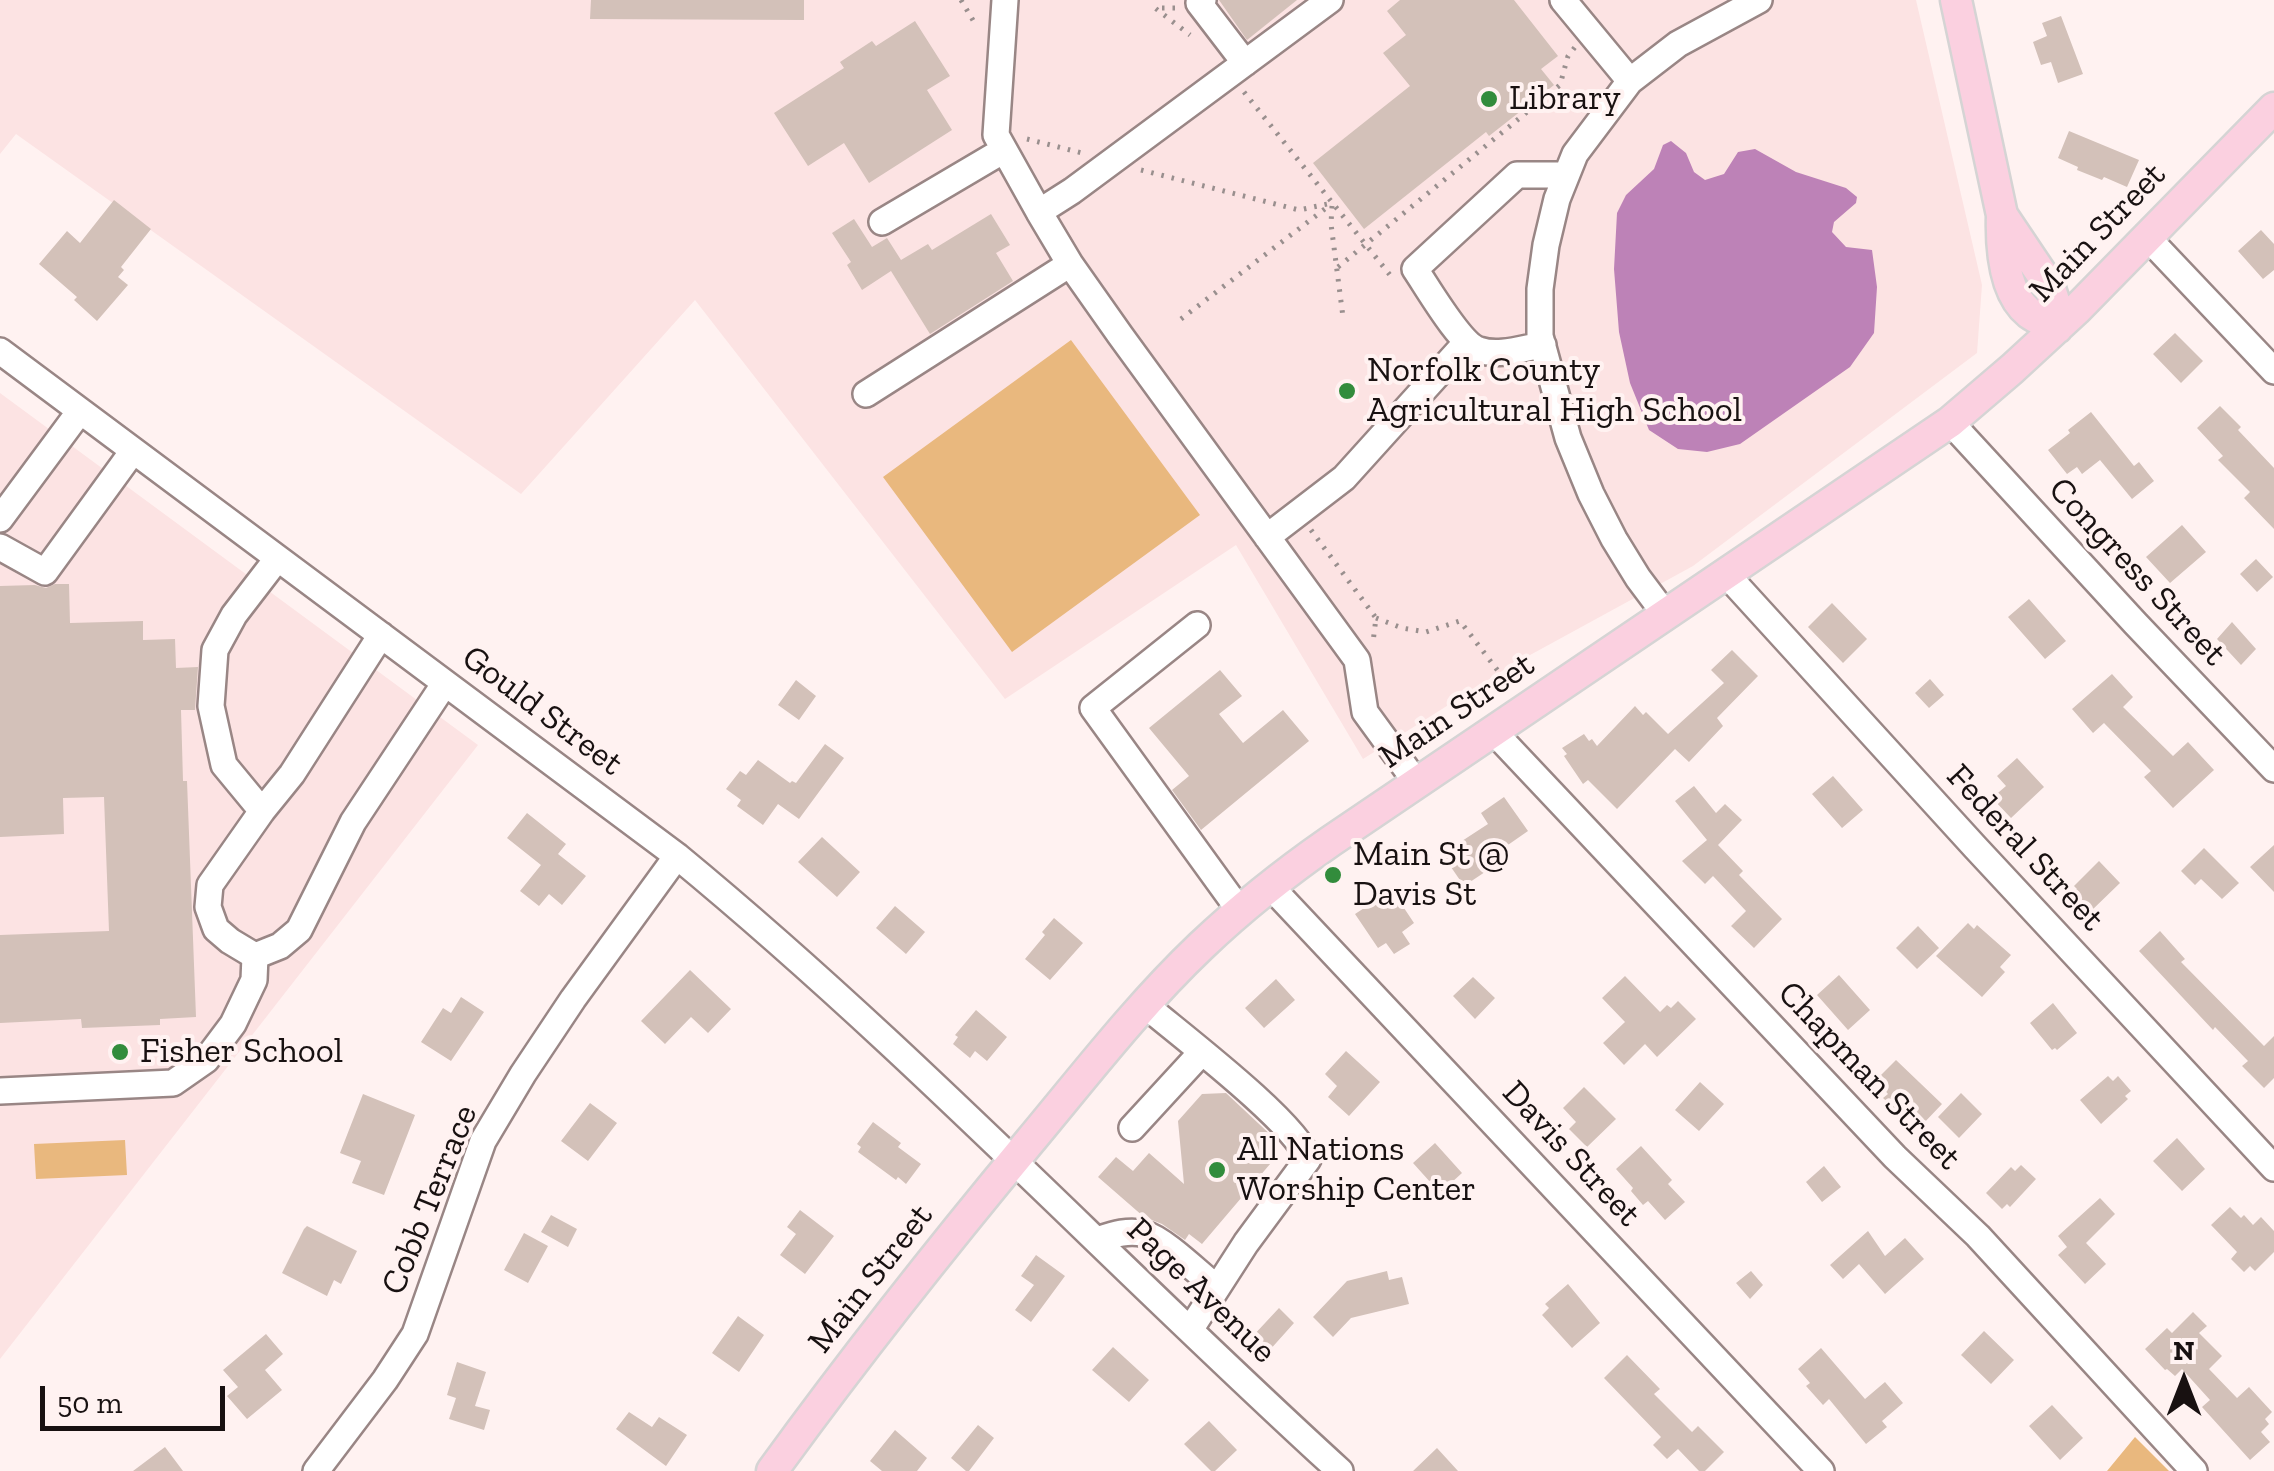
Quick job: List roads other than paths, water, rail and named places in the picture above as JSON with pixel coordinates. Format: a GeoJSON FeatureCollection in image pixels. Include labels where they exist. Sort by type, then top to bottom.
{"type":"FeatureCollection","features":[{"type":"Feature","properties":{"kind":"main road"},"geometry":{"type":"LineString","coordinates":[[1956,0],[2002,215],[2049,284],[2057,328]]}},
{"type":"Feature","properties":{"kind":"main road","name":"Main Street"},"geometry":{"type":"LineString","coordinates":[[784,1466],[863,1348],[1014,1160],[1144,1005],[1200,946],[1270,886],[1416,782],[1950,422],[2057,328],[2274,108]]}},
{"type":"Feature","properties":{"kind":"street"},"geometry":{"type":"LineString","coordinates":[[1005,0],[996,135],[1015,145],[1038,212],[1070,264],[1357,660],[1365,712],[1416,782]]}},
{"type":"Feature","properties":{"kind":"street"},"geometry":{"type":"LineString","coordinates":[[1203,0],[1199,3],[1242,74]]}},
{"type":"Feature","properties":{"kind":"street"},"geometry":{"type":"LineString","coordinates":[[1038,212],[1242,74],[1330,0]]}},
{"type":"Feature","properties":{"kind":"street"},"geometry":{"type":"LineString","coordinates":[[1564,0],[1630,80]]}},
{"type":"Feature","properties":{"kind":"street"},"geometry":{"type":"LineString","coordinates":[[1665,614],[1614,539],[1590,494],[1568,438],[1540,336],[1540,289],[1546,245],[1557,199],[1575,154],[1630,80],[1678,44],[1759,0]]}},
{"type":"Feature","properties":{"kind":"street"},"geometry":{"type":"LineString","coordinates":[[882,222],[1015,145]]}},
{"type":"Feature","properties":{"kind":"street"},"geometry":{"type":"LineString","coordinates":[[1543,345],[1502,352],[1481,351],[1466,343],[1415,269],[1517,175],[1566,174]]}},
{"type":"Feature","properties":{"kind":"street"},"geometry":{"type":"LineString","coordinates":[[2146,236],[2274,371]]}},
{"type":"Feature","properties":{"kind":"street"},"geometry":{"type":"LineString","coordinates":[[866,394],[1070,264]]}},
{"type":"Feature","properties":{"kind":"street"},"geometry":{"type":"LineString","coordinates":[[1267,537],[1344,478],[1466,343]]}},
{"type":"Feature","properties":{"kind":"street","name":"Gould Street"},"geometry":{"type":"LineString","coordinates":[[0,352],[677,856],[831,986],[1014,1160]]}},
{"type":"Feature","properties":{"kind":"street"},"geometry":{"type":"LineString","coordinates":[[0,519],[80,411]]}},
{"type":"Feature","properties":{"kind":"street","name":"Congress Street"},"geometry":{"type":"LineString","coordinates":[[1950,422],[2274,770]]}},
{"type":"Feature","properties":{"kind":"street"},"geometry":{"type":"LineString","coordinates":[[0,547],[46,572],[133,451]]}},
{"type":"Feature","properties":{"kind":"street"},"geometry":{"type":"LineString","coordinates":[[262,811],[224,764],[211,706],[214,650],[234,615],[278,558]]}},
{"type":"Feature","properties":{"kind":"street","name":"Federal Street"},"geometry":{"type":"LineString","coordinates":[[1726,574],[2274,1168]]}},
{"type":"Feature","properties":{"kind":"street"},"geometry":{"type":"LineString","coordinates":[[1197,626],[1092,708],[1240,911]]}},
{"type":"Feature","properties":{"kind":"street"},"geometry":{"type":"LineString","coordinates":[[255,956],[216,929],[208,907],[210,885],[292,774],[381,635]]}},
{"type":"Feature","properties":{"kind":"street"},"geometry":{"type":"LineString","coordinates":[[255,956],[280,946],[298,930],[352,822],[446,682]]}},
{"type":"Feature","properties":{"kind":"street","name":"Chapman Street"},"geometry":{"type":"LineString","coordinates":[[1494,731],[1882,1143],[1978,1236],[2194,1471]]}},
{"type":"Feature","properties":{"kind":"street","name":"Cobb Terrace"},"geometry":{"type":"LineString","coordinates":[[316,1471],[415,1334],[483,1141],[573,999],[677,856]]}},
{"type":"Feature","properties":{"kind":"street","name":"Davis Street"},"geometry":{"type":"LineString","coordinates":[[1270,886],[1821,1471]]}},
{"type":"Feature","properties":{"kind":"street"},"geometry":{"type":"LineString","coordinates":[[0,1091],[174,1083],[206,1060],[233,1024],[254,980],[255,956]]}},
{"type":"Feature","properties":{"kind":"street"},"geometry":{"type":"LineString","coordinates":[[1144,1005],[1272,1112],[1306,1149],[1308,1158],[1246,1243],[1190,1330]]}},
{"type":"Feature","properties":{"kind":"street"},"geometry":{"type":"LineString","coordinates":[[1132,1128],[1201,1053]]}},
{"type":"Feature","properties":{"kind":"street","name":"Page Avenue"},"geometry":{"type":"LineString","coordinates":[[1014,1160],[1340,1471]]}},
{"type":"Feature","properties":{"kind":"street"},"geometry":{"type":"LineString","coordinates":[[1097,1240],[1117,1233],[1144,1233],[1217,1288]]}},
{"type":"Feature","properties":{"kind":"place","name":"Library"},"geometry":{"type":"Point","coordinates":[1489,99]}},
{"type":"Feature","properties":{"kind":"place","name":"Norfolk County Agricultural High School"},"geometry":{"type":"Point","coordinates":[1347,391]}},
{"type":"Feature","properties":{"kind":"place","name":"Main St @ Davis St"},"geometry":{"type":"Point","coordinates":[1333,875]}},
{"type":"Feature","properties":{"kind":"place","name":"Fisher School"},"geometry":{"type":"Point","coordinates":[120,1052]}},
{"type":"Feature","properties":{"kind":"place","name":"All Nations Worship Center"},"geometry":{"type":"Point","coordinates":[1217,1170]}}]}
